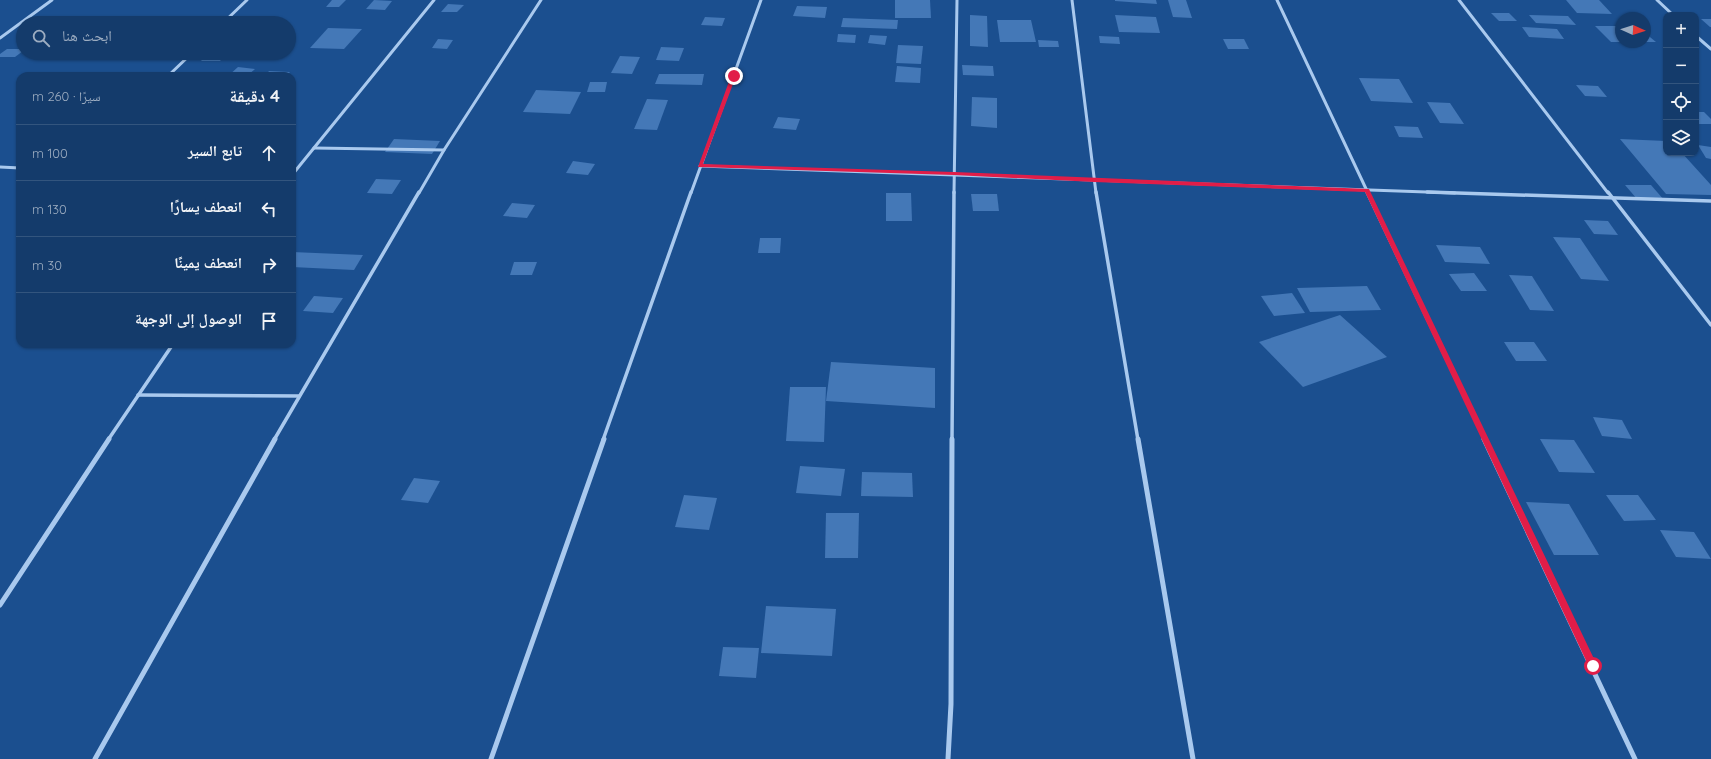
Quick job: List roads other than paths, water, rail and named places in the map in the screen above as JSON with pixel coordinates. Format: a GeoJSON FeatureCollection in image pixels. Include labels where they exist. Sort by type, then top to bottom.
{"type":"FeatureCollection","features":[{"type":"Feature","properties":{"kind":"street"},"geometry":{"type":"LineString","coordinates":[[30,16],[52,0]]}},
{"type":"Feature","properties":{"kind":"street"},"geometry":{"type":"LineString","coordinates":[[230,16],[247,0]]}},
{"type":"Feature","properties":{"kind":"street"},"geometry":{"type":"LineString","coordinates":[[296,169],[434,0]]}},
{"type":"Feature","properties":{"kind":"street"},"geometry":{"type":"LineString","coordinates":[[95,759],[299,396],[444,150],[541,0]]}},
{"type":"Feature","properties":{"kind":"street"},"geometry":{"type":"LineString","coordinates":[[491,759],[700,166],[761,0]]}},
{"type":"Feature","properties":{"kind":"street"},"geometry":{"type":"LineString","coordinates":[[948,759],[951,704],[954,174],[957,0]]}},
{"type":"Feature","properties":{"kind":"street"},"geometry":{"type":"LineString","coordinates":[[1072,0],[1094,180],[1193,759]]}},
{"type":"Feature","properties":{"kind":"street"},"geometry":{"type":"LineString","coordinates":[[1277,0],[1635,759]]}},
{"type":"Feature","properties":{"kind":"street"},"geometry":{"type":"LineString","coordinates":[[1459,0],[1711,325]]}},
{"type":"Feature","properties":{"kind":"street"},"geometry":{"type":"LineString","coordinates":[[1657,0],[1670,12]]}},
{"type":"Feature","properties":{"kind":"street"},"geometry":{"type":"LineString","coordinates":[[0,38],[16,26]]}},
{"type":"Feature","properties":{"kind":"street"},"geometry":{"type":"LineString","coordinates":[[1699,39],[1711,49]]}},
{"type":"Feature","properties":{"kind":"street"},"geometry":{"type":"LineString","coordinates":[[172,72],[185,60]]}},
{"type":"Feature","properties":{"kind":"street"},"geometry":{"type":"LineString","coordinates":[[314,148],[444,150]]}},
{"type":"Feature","properties":{"kind":"street"},"geometry":{"type":"LineString","coordinates":[[700,166],[1711,201]]}},
{"type":"Feature","properties":{"kind":"street"},"geometry":{"type":"LineString","coordinates":[[0,167],[16,168]]}},
{"type":"Feature","properties":{"kind":"street"},"geometry":{"type":"LineString","coordinates":[[0,605],[170,348]]}},
{"type":"Feature","properties":{"kind":"street"},"geometry":{"type":"LineString","coordinates":[[138,395],[299,396]]}}]}
